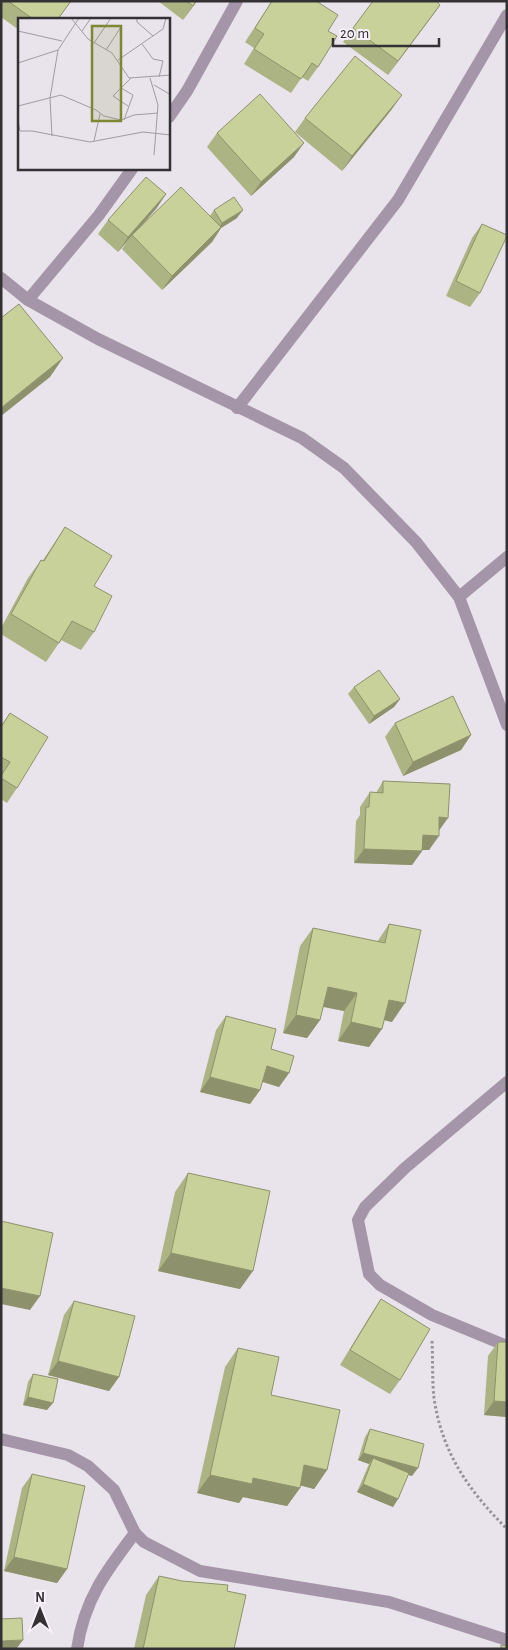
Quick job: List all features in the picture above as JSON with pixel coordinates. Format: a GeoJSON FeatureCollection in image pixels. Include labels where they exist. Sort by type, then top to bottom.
{"type":"FeatureCollection","features":[{"type":"Feature","properties":{"kind":"street"},"geometry":{"type":"LineString","coordinates":[[170,116],[187,91],[237,1]]}},
{"type":"Feature","properties":{"kind":"street"},"geometry":{"type":"LineString","coordinates":[[237,408],[398,200],[507,15]]}},
{"type":"Feature","properties":{"kind":"street"},"geometry":{"type":"LineString","coordinates":[[28,300],[100,214],[131,170]]}},
{"type":"Feature","properties":{"kind":"street"},"geometry":{"type":"LineString","coordinates":[[1,278],[28,300],[98,339],[302,438],[344,468],[416,542],[459,597],[507,725]]}},
{"type":"Feature","properties":{"kind":"street"},"geometry":{"type":"LineString","coordinates":[[459,597],[507,557]]}},
{"type":"Feature","properties":{"kind":"street"},"geometry":{"type":"LineString","coordinates":[[506,1085],[405,1168],[365,1207],[358,1220],[370,1274],[380,1285],[432,1315],[507,1346]]}},
{"type":"Feature","properties":{"kind":"street"},"geometry":{"type":"LineString","coordinates":[[1,1438],[68,1454],[88,1466],[114,1490],[135,1533],[156,1550],[200,1571],[389,1602],[422,1611],[464,1628],[507,1640]]}},
{"type":"Feature","properties":{"kind":"street"},"geometry":{"type":"LineString","coordinates":[[77,1649],[80,1630],[92,1594],[104,1573],[135,1533]]}},
{"type":"Feature","properties":{"kind":"path"},"geometry":{"type":"LineString","coordinates":[[432,1315],[434,1398],[448,1453],[458,1471],[490,1513],[507,1529]]}},
{"type":"Feature","properties":{"kind":"building"},"geometry":{"type":"Polygon","coordinates":[[[8,1],[71,1],[59,18],[32,18],[8,1]]]}},
{"type":"Feature","properties":{"kind":"building"},"geometry":{"type":"Polygon","coordinates":[[[186,1],[196,1],[193,6],[186,1]]]}},
{"type":"Feature","properties":{"kind":"building"},"geometry":{"type":"Polygon","coordinates":[[[272,1],[316,1],[338,15],[328,31],[337,36],[318,67],[312,63],[301,79],[254,49],[264,34],[255,28],[272,1]]]}},
{"type":"Feature","properties":{"kind":"building"},"geometry":{"type":"Polygon","coordinates":[[[373,1],[436,1],[440,5],[398,61],[353,28],[373,1]]]}},
{"type":"Feature","properties":{"kind":"building"},"geometry":{"type":"Polygon","coordinates":[[[355,56],[402,95],[352,156],[305,118],[355,56]]]}},
{"type":"Feature","properties":{"kind":"building"},"geometry":{"type":"Polygon","coordinates":[[[260,94],[304,143],[261,182],[217,133],[260,94]]]}},
{"type":"Feature","properties":{"kind":"building"},"geometry":{"type":"Polygon","coordinates":[[[146,177],[166,194],[128,237],[108,220],[146,177]]]}},
{"type":"Feature","properties":{"kind":"building"},"geometry":{"type":"Polygon","coordinates":[[[181,187],[221,227],[172,276],[132,235],[181,187]]]}},
{"type":"Feature","properties":{"kind":"building"},"geometry":{"type":"Polygon","coordinates":[[[234,197],[243,210],[222,223],[214,210],[234,197]]]}},
{"type":"Feature","properties":{"kind":"building"},"geometry":{"type":"Polygon","coordinates":[[[482,224],[507,236],[480,293],[456,281],[482,224]]]}},
{"type":"Feature","properties":{"kind":"building"},"geometry":{"type":"Polygon","coordinates":[[[19,304],[63,358],[1,408],[1,318],[19,304]]]}},
{"type":"Feature","properties":{"kind":"building"},"geometry":{"type":"Polygon","coordinates":[[[65,527],[112,556],[94,586],[112,596],[94,632],[72,621],[59,643],[11,614],[41,560],[44,561],[65,527]]]}},
{"type":"Feature","properties":{"kind":"building"},"geometry":{"type":"Polygon","coordinates":[[[379,670],[400,699],[374,716],[354,687],[379,670]]]}},
{"type":"Feature","properties":{"kind":"building"},"geometry":{"type":"Polygon","coordinates":[[[453,696],[471,735],[413,762],[395,723],[453,696]]]}},
{"type":"Feature","properties":{"kind":"building"},"geometry":{"type":"Polygon","coordinates":[[[10,713],[48,737],[17,788],[1,778],[10,762],[1,757],[1,727],[10,713]]]}},
{"type":"Feature","properties":{"kind":"building"},"geometry":{"type":"Polygon","coordinates":[[[383,781],[450,784],[448,818],[439,817],[439,836],[423,835],[422,851],[364,849],[366,807],[369,807],[370,792],[383,793],[383,781]]]}},
{"type":"Feature","properties":{"kind":"building"},"geometry":{"type":"Polygon","coordinates":[[[389,924],[421,930],[405,1003],[389,1000],[382,1029],[351,1022],[357,993],[328,987],[320,1020],[296,1015],[313,928],[385,943],[389,924]]]}},
{"type":"Feature","properties":{"kind":"building"},"geometry":{"type":"Polygon","coordinates":[[[226,1016],[276,1029],[271,1049],[294,1056],[289,1073],[267,1066],[260,1090],[210,1077],[226,1016]]]}},
{"type":"Feature","properties":{"kind":"building"},"geometry":{"type":"Polygon","coordinates":[[[188,1173],[270,1191],[253,1271],[171,1253],[188,1173]]]}},
{"type":"Feature","properties":{"kind":"building"},"geometry":{"type":"Polygon","coordinates":[[[1,1221],[53,1233],[40,1296],[1,1288],[1,1221]]]}},
{"type":"Feature","properties":{"kind":"building"},"geometry":{"type":"Polygon","coordinates":[[[381,1299],[430,1329],[400,1380],[350,1350],[381,1299]]]}},
{"type":"Feature","properties":{"kind":"building"},"geometry":{"type":"Polygon","coordinates":[[[74,1301],[135,1316],[119,1377],[58,1361],[74,1301]]]}},
{"type":"Feature","properties":{"kind":"building"},"geometry":{"type":"Polygon","coordinates":[[[498,1342],[507,1342],[507,1402],[494,1401],[498,1342]]]}},
{"type":"Feature","properties":{"kind":"building"},"geometry":{"type":"Polygon","coordinates":[[[238,1348],[279,1357],[271,1395],[340,1410],[327,1470],[304,1465],[300,1488],[253,1478],[252,1484],[210,1475],[238,1348]]]}},
{"type":"Feature","properties":{"kind":"building"},"geometry":{"type":"Polygon","coordinates":[[[33,1374],[58,1379],[53,1403],[28,1397],[33,1374]]]}},
{"type":"Feature","properties":{"kind":"building"},"geometry":{"type":"Polygon","coordinates":[[[370,1429],[424,1444],[418,1468],[363,1453],[370,1429]]]}},
{"type":"Feature","properties":{"kind":"building"},"geometry":{"type":"Polygon","coordinates":[[[373,1458],[409,1473],[398,1499],[363,1484],[373,1458]]]}},
{"type":"Feature","properties":{"kind":"building"},"geometry":{"type":"Polygon","coordinates":[[[32,1474],[85,1486],[67,1569],[14,1557],[32,1474]]]}},
{"type":"Feature","properties":{"kind":"building"},"geometry":{"type":"Polygon","coordinates":[[[159,1576],[182,1581],[228,1585],[227,1591],[246,1595],[234,1649],[143,1649],[159,1576]]]}},
{"type":"Feature","properties":{"kind":"building"},"geometry":{"type":"Polygon","coordinates":[[[22,1618],[23,1640],[1,1641],[1,1619],[22,1618]]]}},
{"type":"Feature","properties":{"kind":"building"},"geometry":{"type":"Polygon","coordinates":[[[501,1645],[507,1646],[507,1649],[501,1649],[501,1645]]]}}]}
